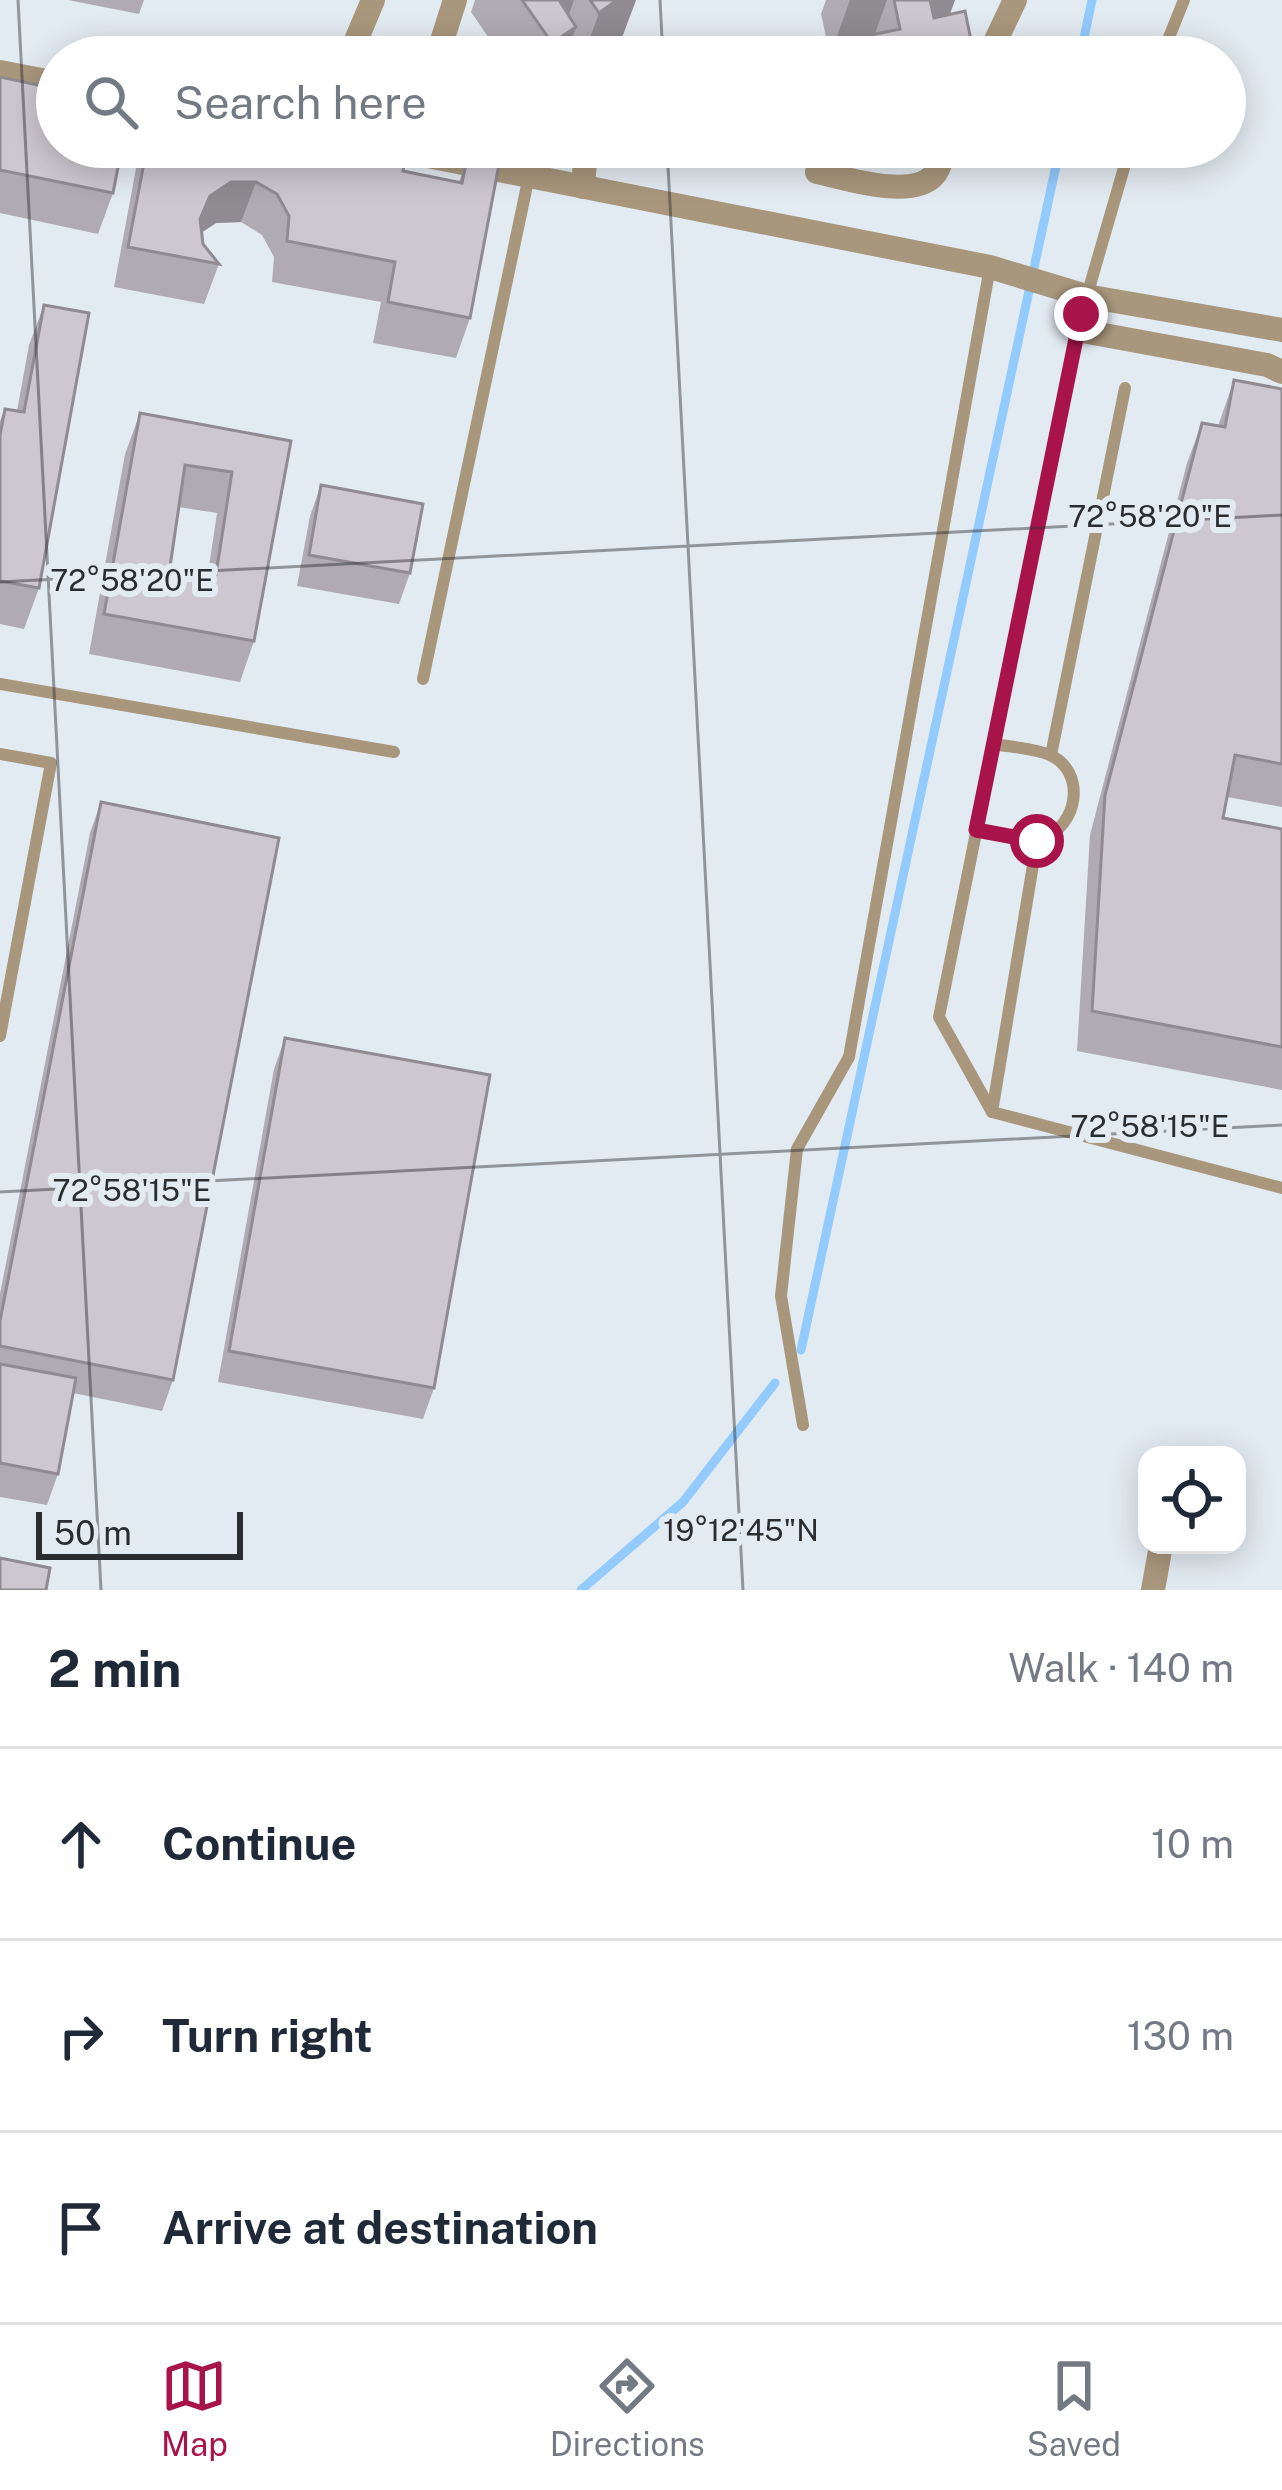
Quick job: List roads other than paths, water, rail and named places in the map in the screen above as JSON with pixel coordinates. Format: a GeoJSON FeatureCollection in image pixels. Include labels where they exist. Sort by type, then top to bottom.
{"type":"FeatureCollection","features":[{"type":"Feature","properties":{"kind":"street"},"geometry":{"type":"LineString","coordinates":[[358,36],[373,0]]}},
{"type":"Feature","properties":{"kind":"street"},"geometry":{"type":"LineString","coordinates":[[443,36],[455,0]]}},
{"type":"Feature","properties":{"kind":"street"},"geometry":{"type":"LineString","coordinates":[[998,36],[1015,0]]}},
{"type":"Feature","properties":{"kind":"street"},"geometry":{"type":"LineString","coordinates":[[0,72],[36,79]]}},
{"type":"Feature","properties":{"kind":"street"},"geometry":{"type":"LineString","coordinates":[[488,168],[989,267],[1086,296],[1282,330]]}},
{"type":"Feature","properties":{"kind":"street"},"geometry":{"type":"LineString","coordinates":[[584,187],[585,168]]}},
{"type":"Feature","properties":{"kind":"street"},"geometry":{"type":"LineString","coordinates":[[817,172],[886,187],[918,185],[938,168]]}},
{"type":"Feature","properties":{"kind":"street"},"geometry":{"type":"LineString","coordinates":[[1077,330],[1282,371]]}},
{"type":"Feature","properties":{"kind":"street"},"geometry":{"type":"LineString","coordinates":[[1153,1590],[1159,1554]]}},
{"type":"Feature","properties":{"kind":"lane"},"geometry":{"type":"LineString","coordinates":[[1169,36],[1184,0]]}},
{"type":"Feature","properties":{"kind":"lane"},"geometry":{"type":"LineString","coordinates":[[1124,168],[1077,330],[939,1017],[992,1112],[1282,1188]]}},
{"type":"Feature","properties":{"kind":"lane"},"geometry":{"type":"LineString","coordinates":[[423,680],[529,176]]}},
{"type":"Feature","properties":{"kind":"lane"},"geometry":{"type":"LineString","coordinates":[[803,1425],[782,1296],[797,1149],[849,1058],[989,267]]}},
{"type":"Feature","properties":{"kind":"lane"},"geometry":{"type":"LineString","coordinates":[[1051,755],[1125,388]]}},
{"type":"Feature","properties":{"kind":"lane"},"geometry":{"type":"LineString","coordinates":[[0,684],[394,752]]}},
{"type":"Feature","properties":{"kind":"lane"},"geometry":{"type":"LineString","coordinates":[[976,830],[1037,841],[1058,831],[1071,813],[1075,790],[1067,769],[1051,755],[993,743]]}},
{"type":"Feature","properties":{"kind":"lane"},"geometry":{"type":"LineString","coordinates":[[0,754],[51,764],[0,1036]]}},
{"type":"Feature","properties":{"kind":"lane"},"geometry":{"type":"LineString","coordinates":[[992,1112],[1037,841]]}},
{"type":"Feature","properties":{"kind":"waterway"},"geometry":{"type":"LineString","coordinates":[[1084,36],[1092,0]]}},
{"type":"Feature","properties":{"kind":"waterway"},"geometry":{"type":"LineString","coordinates":[[801,1350],[1055,168]]}},
{"type":"Feature","properties":{"kind":"waterway"},"geometry":{"type":"LineString","coordinates":[[581,1590],[683,1502],[775,1383]]}}]}
